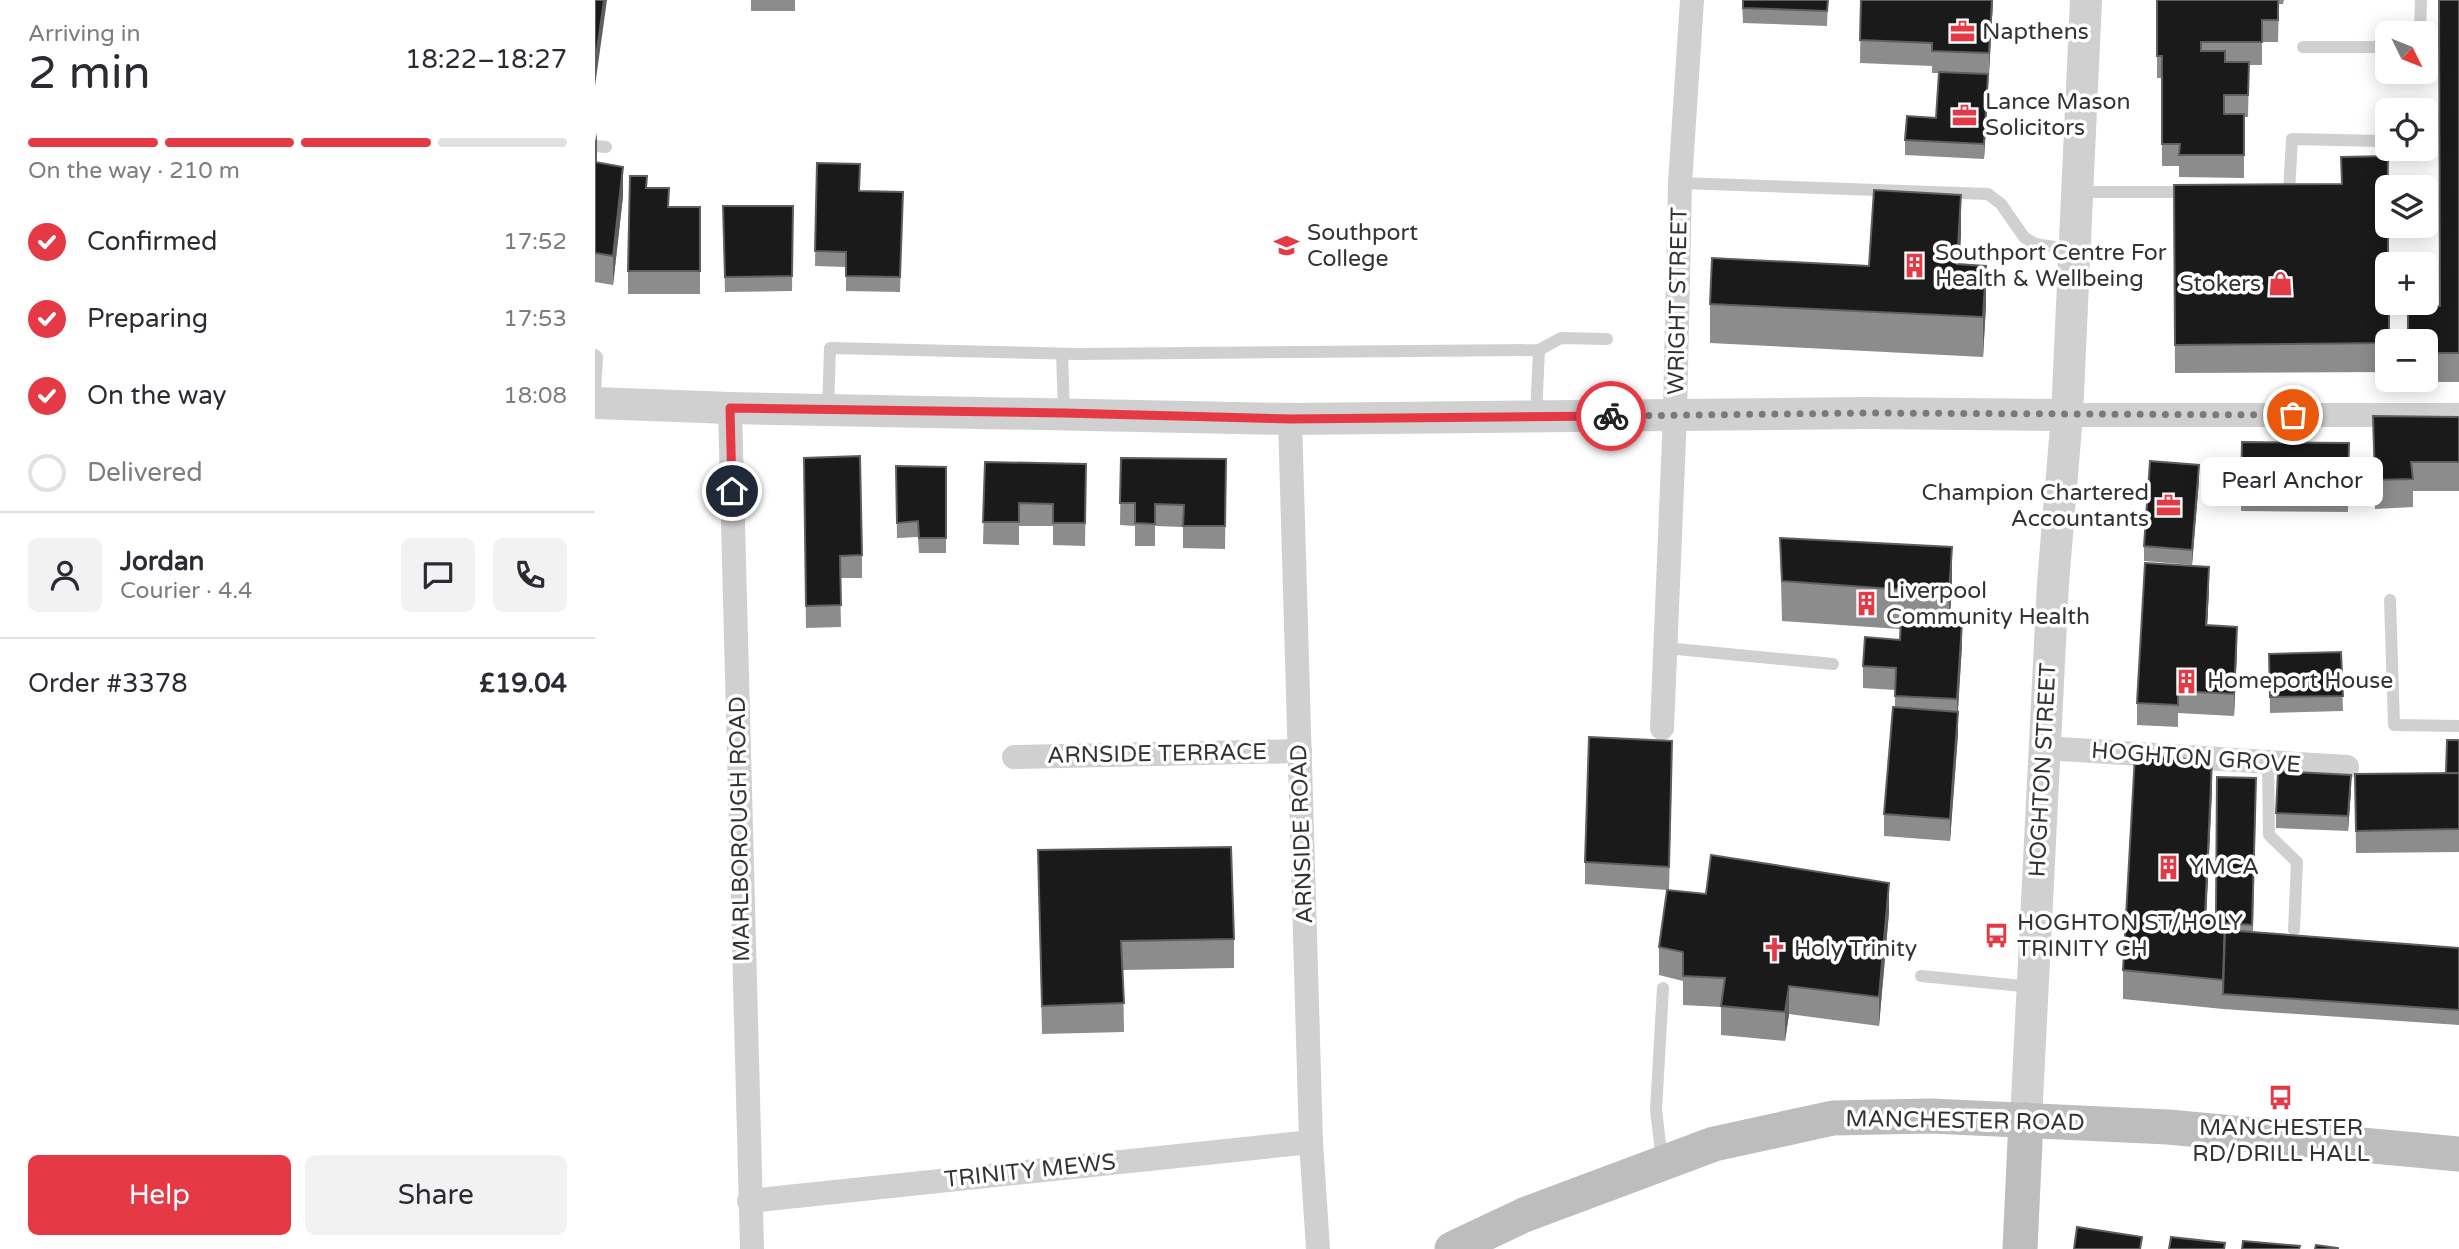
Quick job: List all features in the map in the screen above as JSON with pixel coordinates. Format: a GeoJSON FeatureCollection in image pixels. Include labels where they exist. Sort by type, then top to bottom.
{"type":"FeatureCollection","features":[{"type":"Feature","properties":{"kind":"main road","name":"MANCHESTER ROAD"},"geometry":{"type":"LineString","coordinates":[[1452,1249],[1524,1215],[1714,1144],[1833,1118],[1931,1116],[2168,1127],[2459,1154]]}},
{"type":"Feature","properties":{"kind":"main road"},"geometry":{"type":"LineString","coordinates":[[2020,1249],[2026,1120]]}},
{"type":"Feature","properties":{"kind":"street","name":"WRIGHT STREET"},"geometry":{"type":"LineString","coordinates":[[1662,728],[1675,415],[1680,183],[1692,0]]}},
{"type":"Feature","properties":{"kind":"street","name":"HOGHTON STREET"},"geometry":{"type":"LineString","coordinates":[[2026,1120],[2053,583],[2067,415],[2086,0]]}},
{"type":"Feature","properties":{"kind":"street"},"geometry":{"type":"LineString","coordinates":[[595,403],[828,411],[1290,419],[1866,413],[2459,415]]}},
{"type":"Feature","properties":{"kind":"street","name":"MARLBOROUGH ROAD"},"geometry":{"type":"LineString","coordinates":[[730,408],[752,1249]]}},
{"type":"Feature","properties":{"kind":"street","name":"ARNSIDE ROAD"},"geometry":{"type":"LineString","coordinates":[[1290,419],[1311,1142],[1318,1249]]}},
{"type":"Feature","properties":{"kind":"street","name":"HOGHTON GROVE"},"geometry":{"type":"LineString","coordinates":[[2044,748],[2347,767]]}},
{"type":"Feature","properties":{"kind":"street","name":"ARNSIDE TERRACE"},"geometry":{"type":"LineString","coordinates":[[1014,757],[1300,751]]}},
{"type":"Feature","properties":{"kind":"street","name":"TRINITY MEWS"},"geometry":{"type":"LineString","coordinates":[[749,1201],[1311,1142]]}},
{"type":"Feature","properties":{"kind":"lane"},"geometry":{"type":"LineString","coordinates":[[2420,21],[2421,0]]}},
{"type":"Feature","properties":{"kind":"lane"},"geometry":{"type":"LineString","coordinates":[[2303,47],[2375,47]]}},
{"type":"Feature","properties":{"kind":"lane"},"geometry":{"type":"LineString","coordinates":[[2263,192],[2289,192],[2292,139],[2375,141]]}},
{"type":"Feature","properties":{"kind":"lane"},"geometry":{"type":"LineString","coordinates":[[1680,183],[1989,194],[2001,204],[2024,236],[2035,244],[2074,250]]}},
{"type":"Feature","properties":{"kind":"lane"},"geometry":{"type":"LineString","coordinates":[[2078,192],[2197,192]]}},
{"type":"Feature","properties":{"kind":"lane"},"geometry":{"type":"LineString","coordinates":[[828,411],[829,348],[1062,354],[1539,350],[1561,338],[1607,339]]}},
{"type":"Feature","properties":{"kind":"lane"},"geometry":{"type":"LineString","coordinates":[[1537,416],[1539,350]]}},
{"type":"Feature","properties":{"kind":"lane"},"geometry":{"type":"LineString","coordinates":[[1062,354],[1064,413]]}},
{"type":"Feature","properties":{"kind":"lane"},"geometry":{"type":"LineString","coordinates":[[595,355],[595,392]]}},
{"type":"Feature","properties":{"kind":"lane"},"geometry":{"type":"LineString","coordinates":[[2390,600],[2394,725],[2459,726]]}},
{"type":"Feature","properties":{"kind":"lane"},"geometry":{"type":"LineString","coordinates":[[1666,648],[1833,664]]}},
{"type":"Feature","properties":{"kind":"lane"},"geometry":{"type":"LineString","coordinates":[[2268,762],[2269,835],[2297,862],[2294,930]]}},
{"type":"Feature","properties":{"kind":"lane"},"geometry":{"type":"LineString","coordinates":[[1921,976],[2032,987]]}},
{"type":"Feature","properties":{"kind":"lane"},"geometry":{"type":"LineString","coordinates":[[1662,1163],[1656,1110],[1663,988]]}},
{"type":"Feature","properties":{"kind":"building"},"geometry":{"type":"Polygon","coordinates":[[[595,0],[604,0],[595,64],[595,0]]]}},
{"type":"Feature","properties":{"kind":"building"},"geometry":{"type":"Polygon","coordinates":[[[1743,0],[1828,0],[1827,11],[1743,8],[1743,0]]]}},
{"type":"Feature","properties":{"kind":"building"},"geometry":{"type":"Polygon","coordinates":[[[1861,0],[1992,0],[1989,53],[1932,51],[1932,43],[1860,40],[1861,0]]]}},
{"type":"Feature","properties":{"kind":"building"},"geometry":{"type":"Polygon","coordinates":[[[2157,0],[2278,0],[2278,20],[2262,20],[2262,42],[2201,42],[2201,51],[2225,51],[2225,62],[2249,62],[2248,95],[2224,95],[2224,114],[2244,114],[2244,155],[2179,155],[2180,144],[2162,144],[2162,56],[2157,56],[2157,0]]]}},
{"type":"Feature","properties":{"kind":"building"},"geometry":{"type":"Polygon","coordinates":[[[2439,0],[2459,0],[2459,353],[2438,353],[2438,329],[2408,329],[2408,315],[2438,315],[2439,0]]]}},
{"type":"Feature","properties":{"kind":"building"},"geometry":{"type":"Polygon","coordinates":[[[1939,72],[1988,74],[1984,144],[1905,140],[1907,116],[1936,118],[1939,72]]]}},
{"type":"Feature","properties":{"kind":"building","name":"Stokers"},"geometry":{"type":"Polygon","coordinates":[[[2375,156],[2375,161],[2388,161],[2388,175],[2375,175],[2375,238],[2388,238],[2388,252],[2375,252],[2375,315],[2389,315],[2389,329],[2375,329],[2375,343],[2175,345],[2174,185],[2342,184],[2341,157],[2375,156]]]}},
{"type":"Feature","properties":{"kind":"building"},"geometry":{"type":"Polygon","coordinates":[[[595,162],[623,167],[613,256],[595,253],[595,162]]]}},
{"type":"Feature","properties":{"kind":"building"},"geometry":{"type":"Polygon","coordinates":[[[817,163],[860,164],[859,191],[903,192],[900,277],[846,276],[846,252],[815,251],[817,163]]]}},
{"type":"Feature","properties":{"kind":"building"},"geometry":{"type":"Polygon","coordinates":[[[630,176],[647,176],[646,188],[669,188],[668,207],[700,207],[700,271],[628,271],[630,176]]]}},
{"type":"Feature","properties":{"kind":"building"},"geometry":{"type":"Polygon","coordinates":[[[1874,190],[1961,195],[1957,264],[1986,266],[1983,317],[1710,304],[1712,258],[1869,266],[1874,190]]]}},
{"type":"Feature","properties":{"kind":"building"},"geometry":{"type":"Polygon","coordinates":[[[723,206],[793,206],[792,276],[725,277],[723,206]]]}},
{"type":"Feature","properties":{"kind":"building"},"geometry":{"type":"Polygon","coordinates":[[[2373,416],[2459,417],[2459,462],[2411,462],[2413,479],[2375,480],[2373,416]]]}},
{"type":"Feature","properties":{"kind":"building"},"geometry":{"type":"Polygon","coordinates":[[[2242,442],[2349,443],[2348,490],[2241,488],[2242,442]]]}},
{"type":"Feature","properties":{"kind":"building"},"geometry":{"type":"Polygon","coordinates":[[[860,456],[862,555],[840,556],[841,605],[806,606],[804,458],[860,456]]]}},
{"type":"Feature","properties":{"kind":"building"},"geometry":{"type":"Polygon","coordinates":[[[1121,458],[1226,459],[1225,526],[1183,526],[1184,505],[1155,504],[1155,524],[1135,523],[1135,503],[1120,503],[1121,458]]]}},
{"type":"Feature","properties":{"kind":"building"},"geometry":{"type":"Polygon","coordinates":[[[2150,461],[2199,465],[2192,550],[2144,546],[2150,461]]]}},
{"type":"Feature","properties":{"kind":"building"},"geometry":{"type":"Polygon","coordinates":[[[985,462],[1086,464],[1085,523],[1053,523],[1053,504],[1019,503],[1019,522],[983,522],[985,462]]]}},
{"type":"Feature","properties":{"kind":"building"},"geometry":{"type":"Polygon","coordinates":[[[896,466],[946,467],[946,538],[919,538],[918,521],[897,523],[896,466]]]}},
{"type":"Feature","properties":{"kind":"building"},"geometry":{"type":"Polygon","coordinates":[[[1780,538],[1952,547],[1949,593],[1782,581],[1780,538]]]}},
{"type":"Feature","properties":{"kind":"building","name":"Homeport House"},"geometry":{"type":"Polygon","coordinates":[[[2145,563],[2209,567],[2206,625],[2237,627],[2234,694],[2178,691],[2178,705],[2137,703],[2145,563]]]}},
{"type":"Feature","properties":{"kind":"building"},"geometry":{"type":"Polygon","coordinates":[[[1901,619],[1962,623],[1957,699],[1895,696],[1896,668],[1863,666],[1865,637],[1900,640],[1901,619]]]}},
{"type":"Feature","properties":{"kind":"building"},"geometry":{"type":"Polygon","coordinates":[[[2341,652],[2343,696],[2270,697],[2269,654],[2341,652]]]}},
{"type":"Feature","properties":{"kind":"building"},"geometry":{"type":"Polygon","coordinates":[[[1893,707],[1958,712],[1950,819],[1884,814],[1893,707]]]}},
{"type":"Feature","properties":{"kind":"building"},"geometry":{"type":"Polygon","coordinates":[[[1589,737],[1672,741],[1669,867],[1585,862],[1589,737]]]}},
{"type":"Feature","properties":{"kind":"building"},"geometry":{"type":"Polygon","coordinates":[[[2447,740],[2459,740],[2459,773],[2446,773],[2447,740]]]}},
{"type":"Feature","properties":{"kind":"building","name":"YMCA"},"geometry":{"type":"Polygon","coordinates":[[[2135,755],[2212,761],[2205,915],[2225,916],[2223,980],[2123,970],[2135,755]]]}},
{"type":"Feature","properties":{"kind":"building"},"geometry":{"type":"Polygon","coordinates":[[[2278,771],[2351,775],[2348,816],[2276,813],[2278,771]]]}},
{"type":"Feature","properties":{"kind":"building"},"geometry":{"type":"Polygon","coordinates":[[[2459,773],[2459,829],[2356,831],[2355,774],[2459,773]]]}},
{"type":"Feature","properties":{"kind":"building"},"geometry":{"type":"Polygon","coordinates":[[[2217,777],[2256,778],[2252,925],[2225,923],[2224,913],[2216,913],[2217,777]]]}},
{"type":"Feature","properties":{"kind":"building"},"geometry":{"type":"Polygon","coordinates":[[[1231,847],[1234,939],[1121,941],[1124,1003],[1042,1006],[1038,850],[1231,847]]]}},
{"type":"Feature","properties":{"kind":"building","name":"Holy Trinity"},"geometry":{"type":"Polygon","coordinates":[[[1711,855],[1889,883],[1879,997],[1789,986],[1785,1012],[1721,1006],[1725,978],[1683,976],[1683,952],[1659,947],[1667,890],[1706,894],[1711,855]]]}},
{"type":"Feature","properties":{"kind":"building"},"geometry":{"type":"Polygon","coordinates":[[[2225,930],[2459,948],[2459,1010],[2223,994],[2225,930]]]}},
{"type":"Feature","properties":{"kind":"building"},"geometry":{"type":"Polygon","coordinates":[[[2077,1227],[2142,1237],[2140,1249],[2074,1249],[2077,1227]]]}},
{"type":"Feature","properties":{"kind":"building"},"geometry":{"type":"Polygon","coordinates":[[[2171,1237],[2225,1243],[2224,1249],[2169,1249],[2171,1237]]]}},
{"type":"Feature","properties":{"kind":"building"},"geometry":{"type":"Polygon","coordinates":[[[2243,1241],[2300,1246],[2299,1249],[2242,1249],[2243,1241]]]}},
{"type":"Feature","properties":{"kind":"building"},"geometry":{"type":"Polygon","coordinates":[[[2316,1245],[2338,1248],[2338,1249],[2315,1249],[2316,1245]]]}},
{"type":"Feature","properties":{"kind":"way so far"},"geometry":{"type":"LineString","coordinates":[[1611,416],[1866,413],[2293,415]]}},
{"type":"Feature","properties":{"kind":"place","name":"Napthens"},"geometry":{"type":"Point","coordinates":[1962,32]}},
{"type":"Feature","properties":{"kind":"place","name":"Lance Mason Solicitors"},"geometry":{"type":"Point","coordinates":[1965,115]}},
{"type":"Feature","properties":{"kind":"place","name":"Southport College"},"geometry":{"type":"Point","coordinates":[1287,246]}},
{"type":"Feature","properties":{"kind":"place","name":"Southport Centre For Health & Wellbeing"},"geometry":{"type":"Point","coordinates":[1915,266]}},
{"type":"Feature","properties":{"kind":"place","name":"Stokers"},"geometry":{"type":"Point","coordinates":[2281,284]}},
{"type":"Feature","properties":{"kind":"place","name":"Pearl Anchor"},"geometry":{"type":"Point","coordinates":[2293,415]}},
{"type":"Feature","properties":{"kind":"place","name":"Champion Chartered Accountants"},"geometry":{"type":"Point","coordinates":[2169,506]}},
{"type":"Feature","properties":{"kind":"place","name":"Liverpool Community Health"},"geometry":{"type":"Point","coordinates":[1866,604]}},
{"type":"Feature","properties":{"kind":"place","name":"Homeport House"},"geometry":{"type":"Point","coordinates":[2187,681]}},
{"type":"Feature","properties":{"kind":"place","name":"YMCA"},"geometry":{"type":"Point","coordinates":[2169,867]}},
{"type":"Feature","properties":{"kind":"place","name":"HOGHTON ST/HOLY TRINITY CH"},"geometry":{"type":"Point","coordinates":[1997,936]}},
{"type":"Feature","properties":{"kind":"place","name":"Holy Trinity"},"geometry":{"type":"Point","coordinates":[1774,949]}},
{"type":"Feature","properties":{"kind":"place","name":"MANCHESTER RD/DRILL HALL"},"geometry":{"type":"Point","coordinates":[2281,1098]}},
{"type":"Feature","properties":{"kind":"route"},"geometry":{"type":"LineString","coordinates":[[732,491],[730,408],[1290,419],[1611,416]]}}]}
